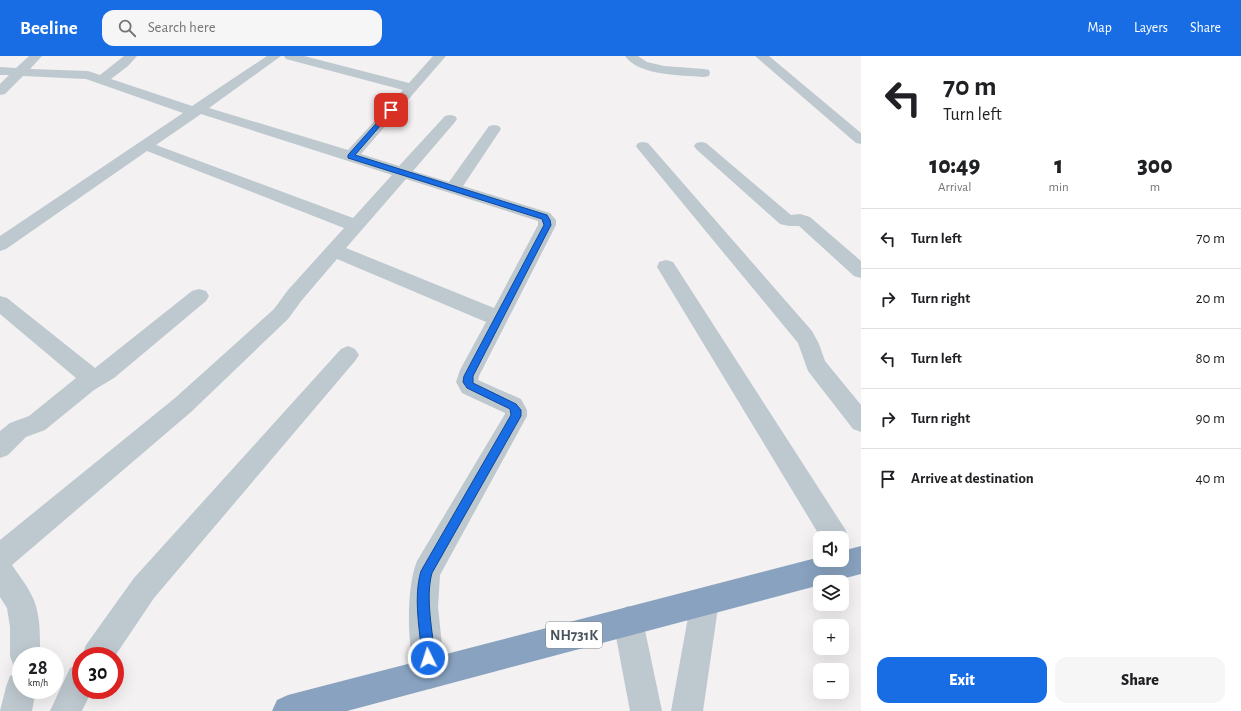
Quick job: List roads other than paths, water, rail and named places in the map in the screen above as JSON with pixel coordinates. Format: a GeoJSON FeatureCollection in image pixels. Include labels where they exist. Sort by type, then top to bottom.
{"type":"FeatureCollection","features":[{"type":"Feature","properties":{"kind":"highway","name":"NH731K"},"geometry":{"type":"LineString","coordinates":[[288,711],[705,601],[851,556]]}},
{"type":"Feature","properties":{"kind":"street"},"geometry":{"type":"LineString","coordinates":[[0,91],[36,56]]}},
{"type":"Feature","properties":{"kind":"street"},"geometry":{"type":"LineString","coordinates":[[102,79],[131,56]]}},
{"type":"Feature","properties":{"kind":"street"},"geometry":{"type":"LineString","coordinates":[[0,245],[275,56]]}},
{"type":"Feature","properties":{"kind":"street"},"geometry":{"type":"LineString","coordinates":[[290,56],[411,88]]}},
{"type":"Feature","properties":{"kind":"street"},"geometry":{"type":"LineString","coordinates":[[351,156],[440,56]]}},
{"type":"Feature","properties":{"kind":"street"},"geometry":{"type":"LineString","coordinates":[[631,56],[635,62],[649,67],[704,73]]}},
{"type":"Feature","properties":{"kind":"street"},"geometry":{"type":"LineString","coordinates":[[761,56],[861,140]]}},
{"type":"Feature","properties":{"kind":"street"},"geometry":{"type":"LineString","coordinates":[[0,71],[82,74],[102,79],[197,110],[453,188],[544,217],[547,220],[547,225],[468,376],[470,386],[513,406],[516,410],[516,416],[427,571],[424,582],[424,596],[430,674]]}},
{"type":"Feature","properties":{"kind":"street"},"geometry":{"type":"LineString","coordinates":[[0,557],[183,405],[281,314],[295,295],[450,120]]}},
{"type":"Feature","properties":{"kind":"street"},"geometry":{"type":"LineString","coordinates":[[453,188],[494,129]]}},
{"type":"Feature","properties":{"kind":"street"},"geometry":{"type":"LineString","coordinates":[[146,146],[357,226]]}},
{"type":"Feature","properties":{"kind":"street"},"geometry":{"type":"LineString","coordinates":[[643,146],[805,337],[816,365],[861,422]]}},
{"type":"Feature","properties":{"kind":"street"},"geometry":{"type":"LineString","coordinates":[[701,146],[786,220],[792,222],[800,220],[804,221],[861,271]]}},
{"type":"Feature","properties":{"kind":"street"},"geometry":{"type":"LineString","coordinates":[[335,251],[498,318]]}},
{"type":"Feature","properties":{"kind":"street"},"geometry":{"type":"LineString","coordinates":[[666,267],[832,531]]}},
{"type":"Feature","properties":{"kind":"street"},"geometry":{"type":"LineString","coordinates":[[0,447],[18,430],[37,423],[93,379],[106,372],[199,296]]}},
{"type":"Feature","properties":{"kind":"street"},"geometry":{"type":"LineString","coordinates":[[0,304],[93,379]]}},
{"type":"Feature","properties":{"kind":"street"},"geometry":{"type":"LineString","coordinates":[[103,647],[144,588],[348,355]]}},
{"type":"Feature","properties":{"kind":"street"},"geometry":{"type":"LineString","coordinates":[[0,572],[21,603],[25,627],[25,647]]}},
{"type":"Feature","properties":{"kind":"street"},"geometry":{"type":"LineString","coordinates":[[687,711],[705,601]]}},
{"type":"Feature","properties":{"kind":"street"},"geometry":{"type":"LineString","coordinates":[[628,621],[646,711]]}},
{"type":"Feature","properties":{"kind":"street"},"geometry":{"type":"LineString","coordinates":[[66,711],[72,698]]}},
{"type":"Feature","properties":{"kind":"street"},"geometry":{"type":"LineString","coordinates":[[16,711],[18,699]]}}]}
